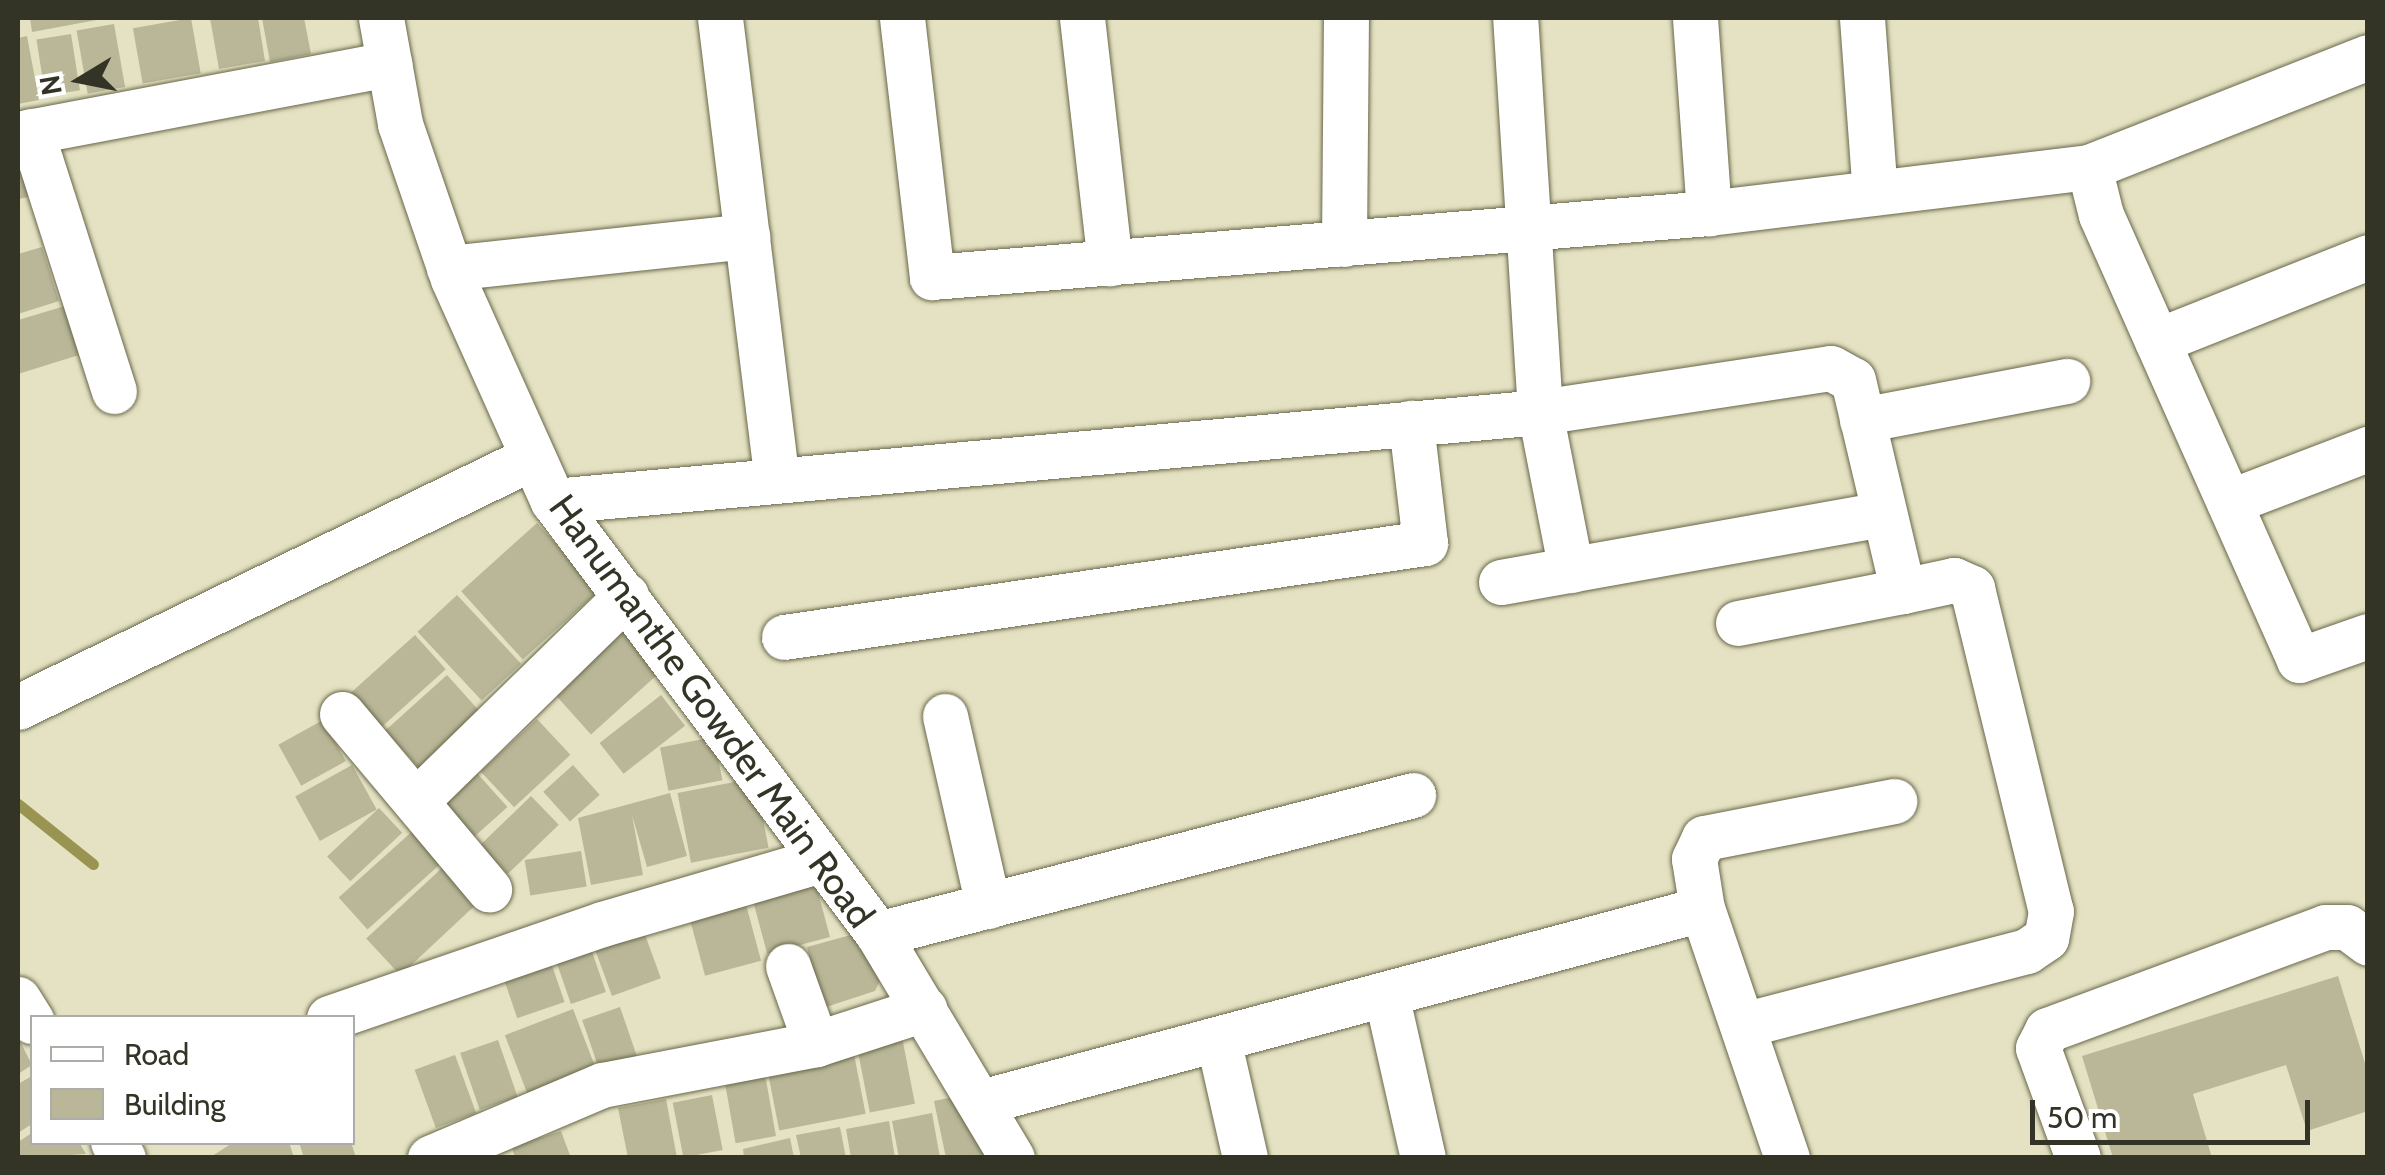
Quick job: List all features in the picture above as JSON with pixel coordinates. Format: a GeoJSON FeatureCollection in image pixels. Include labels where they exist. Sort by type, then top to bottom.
{"type":"FeatureCollection","features":[{"type":"Feature","properties":{"kind":"street","name":"Hanumanthe Gowder Main Road"},"geometry":{"type":"LineString","coordinates":[[381,18],[400,124],[449,268],[553,502],[878,934],[1012,1158]]}},
{"type":"Feature","properties":{"kind":"street"},"geometry":{"type":"LineString","coordinates":[[720,18],[776,479]]}},
{"type":"Feature","properties":{"kind":"street"},"geometry":{"type":"LineString","coordinates":[[902,18],[932,277],[1708,214],[2089,167],[2368,57]]}},
{"type":"Feature","properties":{"kind":"street"},"geometry":{"type":"LineString","coordinates":[[1082,18],[1110,263]]}},
{"type":"Feature","properties":{"kind":"street"},"geometry":{"type":"LineString","coordinates":[[1344,244],[1346,18]]}},
{"type":"Feature","properties":{"kind":"street"},"geometry":{"type":"LineString","coordinates":[[1515,18],[1540,412],[1570,570]]}},
{"type":"Feature","properties":{"kind":"street"},"geometry":{"type":"LineString","coordinates":[[1695,18],[1708,214]]}},
{"type":"Feature","properties":{"kind":"street"},"geometry":{"type":"LineString","coordinates":[[1862,18],[1876,193]]}},
{"type":"Feature","properties":{"kind":"street"},"geometry":{"type":"LineString","coordinates":[[114,391],[24,132],[389,64]]}},
{"type":"Feature","properties":{"kind":"street"},"geometry":{"type":"LineString","coordinates":[[2089,167],[2101,216],[2300,660],[2368,636]]}},
{"type":"Feature","properties":{"kind":"street"},"geometry":{"type":"LineString","coordinates":[[449,268],[747,236]]}},
{"type":"Feature","properties":{"kind":"street"},"geometry":{"type":"LineString","coordinates":[[2156,340],[2368,257]]}},
{"type":"Feature","properties":{"kind":"street"},"geometry":{"type":"LineString","coordinates":[[553,502],[1540,412],[1831,368],[1854,380],[1903,592]]}},
{"type":"Feature","properties":{"kind":"street"},"geometry":{"type":"LineString","coordinates":[[1862,420],[2067,380]]}},
{"type":"Feature","properties":{"kind":"street"},"geometry":{"type":"LineString","coordinates":[[784,636],[1425,542],[1412,423]]}},
{"type":"Feature","properties":{"kind":"street"},"geometry":{"type":"LineString","coordinates":[[2229,502],[2368,449]]}},
{"type":"Feature","properties":{"kind":"street"},"geometry":{"type":"LineString","coordinates":[[18,707],[533,457]]}},
{"type":"Feature","properties":{"kind":"street"},"geometry":{"type":"LineString","coordinates":[[1501,582],[1883,514]]}},
{"type":"Feature","properties":{"kind":"street"},"geometry":{"type":"LineString","coordinates":[[1738,623],[1954,580],[1972,588],[2051,911],[2046,938],[2028,952],[1742,1025]]}},
{"type":"Feature","properties":{"kind":"street"},"geometry":{"type":"LineString","coordinates":[[418,799],[626,596]]}},
{"type":"Feature","properties":{"kind":"street"},"geometry":{"type":"LineString","coordinates":[[342,714],[418,799],[489,889]]}},
{"type":"Feature","properties":{"kind":"street"},"geometry":{"type":"LineString","coordinates":[[946,716],[988,906]]}},
{"type":"Feature","properties":{"kind":"street"},"geometry":{"type":"LineString","coordinates":[[878,934],[1413,795]]}},
{"type":"Feature","properties":{"kind":"street"},"geometry":{"type":"LineString","coordinates":[[1787,1158],[1702,909],[1694,858],[1704,838],[1894,801]]}},
{"type":"Feature","properties":{"kind":"street"},"geometry":{"type":"LineString","coordinates":[[339,1015],[602,924],[820,860]]}},
{"type":"Feature","properties":{"kind":"street"},"geometry":{"type":"LineString","coordinates":[[981,1102],[1702,909]]}},
{"type":"Feature","properties":{"kind":"street"},"geometry":{"type":"LineString","coordinates":[[2078,1158],[2038,1048],[2047,1030],[2325,927],[2346,927],[2368,943]]}},
{"type":"Feature","properties":{"kind":"street"},"geometry":{"type":"LineString","coordinates":[[788,966],[816,1044]]}},
{"type":"Feature","properties":{"kind":"street"},"geometry":{"type":"LineString","coordinates":[[1386,994],[1423,1158]]}},
{"type":"Feature","properties":{"kind":"street"},"geometry":{"type":"LineString","coordinates":[[430,1158],[602,1085],[816,1044],[924,1009]]}},
{"type":"Feature","properties":{"kind":"street"},"geometry":{"type":"LineString","coordinates":[[1218,1039],[1244,1158]]}},
{"type":"Feature","properties":{"kind":"building"},"geometry":{"type":"Polygon","coordinates":[[[30,18],[102,18],[102,19],[32,32],[30,18]]]}},
{"type":"Feature","properties":{"kind":"building"},"geometry":{"type":"Polygon","coordinates":[[[191,18],[201,73],[143,83],[133,28],[191,18]]]}},
{"type":"Feature","properties":{"kind":"building"},"geometry":{"type":"Polygon","coordinates":[[[210,18],[258,18],[265,61],[219,69],[210,18]]]}},
{"type":"Feature","properties":{"kind":"building"},"geometry":{"type":"Polygon","coordinates":[[[262,18],[304,18],[311,54],[270,62],[262,18]]]}},
{"type":"Feature","properties":{"kind":"building"},"geometry":{"type":"Polygon","coordinates":[[[114,24],[125,87],[88,94],[77,31],[114,24]]]}},
{"type":"Feature","properties":{"kind":"building"},"geometry":{"type":"Polygon","coordinates":[[[71,34],[80,90],[45,96],[36,39],[71,34]]]}},
{"type":"Feature","properties":{"kind":"building"},"geometry":{"type":"Polygon","coordinates":[[[27,36],[39,100],[18,104],[18,38],[27,36]]]}},
{"type":"Feature","properties":{"kind":"building"},"geometry":{"type":"Polygon","coordinates":[[[18,153],[29,197],[18,199],[18,153]]]}},
{"type":"Feature","properties":{"kind":"building"},"geometry":{"type":"Polygon","coordinates":[[[42,247],[59,301],[18,314],[18,254],[42,247]]]}},
{"type":"Feature","properties":{"kind":"building"},"geometry":{"type":"Polygon","coordinates":[[[65,306],[79,355],[18,374],[18,320],[65,306]]]}},
{"type":"Feature","properties":{"kind":"building"},"geometry":{"type":"Polygon","coordinates":[[[537,523],[599,591],[523,660],[461,591],[537,523]]]}},
{"type":"Feature","properties":{"kind":"building"},"geometry":{"type":"Polygon","coordinates":[[[457,595],[521,664],[482,701],[418,632],[457,595]]]}},
{"type":"Feature","properties":{"kind":"building"},"geometry":{"type":"Polygon","coordinates":[[[627,628],[664,669],[591,734],[554,694],[627,628]]]}},
{"type":"Feature","properties":{"kind":"building"},"geometry":{"type":"Polygon","coordinates":[[[415,635],[446,669],[382,727],[351,693],[415,635]]]}},
{"type":"Feature","properties":{"kind":"building"},"geometry":{"type":"Polygon","coordinates":[[[447,675],[480,712],[419,768],[385,731],[447,675]]]}},
{"type":"Feature","properties":{"kind":"building"},"geometry":{"type":"Polygon","coordinates":[[[661,695],[685,726],[624,774],[600,743],[661,695]]]}},
{"type":"Feature","properties":{"kind":"building"},"geometry":{"type":"Polygon","coordinates":[[[537,719],[570,755],[514,807],[481,772],[537,719]]]}},
{"type":"Feature","properties":{"kind":"building"},"geometry":{"type":"Polygon","coordinates":[[[323,720],[346,761],[301,786],[278,745],[323,720]]]}},
{"type":"Feature","properties":{"kind":"building"},"geometry":{"type":"Polygon","coordinates":[[[714,737],[722,780],[668,791],[660,747],[714,737]]]}},
{"type":"Feature","properties":{"kind":"building"},"geometry":{"type":"Polygon","coordinates":[[[352,765],[377,810],[320,841],[295,797],[352,765]]]}},
{"type":"Feature","properties":{"kind":"building"},"geometry":{"type":"Polygon","coordinates":[[[573,765],[600,795],[570,821],[543,792],[573,765]]]}},
{"type":"Feature","properties":{"kind":"building"},"geometry":{"type":"Polygon","coordinates":[[[476,772],[507,807],[470,841],[438,806],[476,772]]]}},
{"type":"Feature","properties":{"kind":"building"},"geometry":{"type":"Polygon","coordinates":[[[755,778],[769,848],[691,863],[677,793],[755,778]]]}},
{"type":"Feature","properties":{"kind":"building"},"geometry":{"type":"Polygon","coordinates":[[[670,793],[687,856],[647,867],[632,815],[643,875],[591,885],[578,818],[670,793]]]}},
{"type":"Feature","properties":{"kind":"building"},"geometry":{"type":"Polygon","coordinates":[[[531,796],[559,825],[508,874],[480,845],[531,796]]]}},
{"type":"Feature","properties":{"kind":"building"},"geometry":{"type":"Polygon","coordinates":[[[379,808],[402,833],[350,881],[327,856],[379,808]]]}},
{"type":"Feature","properties":{"kind":"building"},"geometry":{"type":"Polygon","coordinates":[[[416,828],[445,860],[367,930],[339,898],[416,828]]]}},
{"type":"Feature","properties":{"kind":"building"},"geometry":{"type":"Polygon","coordinates":[[[581,851],[587,887],[530,895],[525,860],[581,851]]]}},
{"type":"Feature","properties":{"kind":"building"},"geometry":{"type":"Polygon","coordinates":[[[443,867],[477,904],[400,975],[366,939],[443,867]]]}},
{"type":"Feature","properties":{"kind":"building"},"geometry":{"type":"Polygon","coordinates":[[[815,881],[830,937],[767,954],[752,898],[815,881]]]}},
{"type":"Feature","properties":{"kind":"building"},"geometry":{"type":"Polygon","coordinates":[[[744,897],[761,961],[705,976],[688,912],[744,897]]]}},
{"type":"Feature","properties":{"kind":"building"},"geometry":{"type":"Polygon","coordinates":[[[640,921],[661,978],[612,996],[591,939],[640,921]]]}},
{"type":"Feature","properties":{"kind":"building"},"geometry":{"type":"Polygon","coordinates":[[[858,933],[884,972],[875,991],[823,1008],[807,947],[858,933]]]}},
{"type":"Feature","properties":{"kind":"building"},"geometry":{"type":"Polygon","coordinates":[[[588,940],[606,992],[571,1004],[553,952],[588,940]]]}},
{"type":"Feature","properties":{"kind":"building"},"geometry":{"type":"Polygon","coordinates":[[[546,948],[565,1002],[517,1018],[499,964],[546,948]]]}},
{"type":"Feature","properties":{"kind":"building"},"geometry":{"type":"Polygon","coordinates":[[[2338,976],[2368,1073],[2368,1111],[2307,1131],[2286,1065],[2193,1094],[2212,1158],[2113,1158],[2082,1056],[2338,976]]]}},
{"type":"Feature","properties":{"kind":"building"},"geometry":{"type":"Polygon","coordinates":[[[620,1007],[639,1061],[601,1074],[582,1020],[620,1007]]]}},
{"type":"Feature","properties":{"kind":"building"},"geometry":{"type":"Polygon","coordinates":[[[573,1009],[596,1070],[528,1096],[505,1035],[573,1009]]]}},
{"type":"Feature","properties":{"kind":"building"},"geometry":{"type":"Polygon","coordinates":[[[18,1037],[30,1066],[18,1074],[18,1037]]]}},
{"type":"Feature","properties":{"kind":"building"},"geometry":{"type":"Polygon","coordinates":[[[902,1037],[915,1104],[870,1113],[857,1046],[902,1037]]]}},
{"type":"Feature","properties":{"kind":"building"},"geometry":{"type":"Polygon","coordinates":[[[498,1040],[518,1097],[480,1110],[460,1053],[498,1040]]]}},
{"type":"Feature","properties":{"kind":"building"},"geometry":{"type":"Polygon","coordinates":[[[853,1049],[866,1114],[779,1131],[767,1066],[853,1049]]]}},
{"type":"Feature","properties":{"kind":"building"},"geometry":{"type":"Polygon","coordinates":[[[455,1055],[476,1113],[436,1128],[415,1070],[455,1055]]]}},
{"type":"Feature","properties":{"kind":"building"},"geometry":{"type":"Polygon","coordinates":[[[765,1074],[776,1136],[736,1143],[725,1081],[765,1074]]]}},
{"type":"Feature","properties":{"kind":"building"},"geometry":{"type":"Polygon","coordinates":[[[30,1077],[30,1125],[18,1133],[18,1084],[30,1077]]]}},
{"type":"Feature","properties":{"kind":"building"},"geometry":{"type":"Polygon","coordinates":[[[712,1095],[723,1150],[683,1158],[673,1103],[712,1095]]]}},
{"type":"Feature","properties":{"kind":"building"},"geometry":{"type":"Polygon","coordinates":[[[958,1096],[1001,1158],[946,1158],[934,1101],[958,1096]]]}},
{"type":"Feature","properties":{"kind":"building"},"geometry":{"type":"Polygon","coordinates":[[[666,1099],[677,1158],[628,1158],[618,1108],[666,1099]]]}},
{"type":"Feature","properties":{"kind":"building"},"geometry":{"type":"Polygon","coordinates":[[[932,1113],[940,1158],[899,1158],[892,1121],[932,1113]]]}},
{"type":"Feature","properties":{"kind":"building"},"geometry":{"type":"Polygon","coordinates":[[[889,1121],[895,1158],[851,1158],[846,1129],[889,1121]]]}},
{"type":"Feature","properties":{"kind":"building"},"geometry":{"type":"Polygon","coordinates":[[[840,1127],[846,1158],[801,1158],[796,1135],[840,1127]]]}},
{"type":"Feature","properties":{"kind":"building"},"geometry":{"type":"Polygon","coordinates":[[[561,1131],[571,1158],[515,1158],[512,1147],[561,1131]]]}},
{"type":"Feature","properties":{"kind":"building"},"geometry":{"type":"Polygon","coordinates":[[[30,1134],[30,1145],[81,1145],[86,1154],[18,1158],[18,1142],[30,1134]]]}},
{"type":"Feature","properties":{"kind":"building"},"geometry":{"type":"Polygon","coordinates":[[[790,1138],[794,1158],[744,1158],[743,1149],[790,1138]]]}},
{"type":"Feature","properties":{"kind":"building"},"geometry":{"type":"Polygon","coordinates":[[[229,1145],[290,1145],[294,1158],[209,1158],[229,1145]]]}},
{"type":"Feature","properties":{"kind":"building"},"geometry":{"type":"Polygon","coordinates":[[[300,1145],[352,1145],[356,1158],[304,1158],[300,1145]]]}},
{"type":"Feature","properties":{"kind":"waterway"},"geometry":{"type":"LineString","coordinates":[[18,804],[93,864]]}}]}
